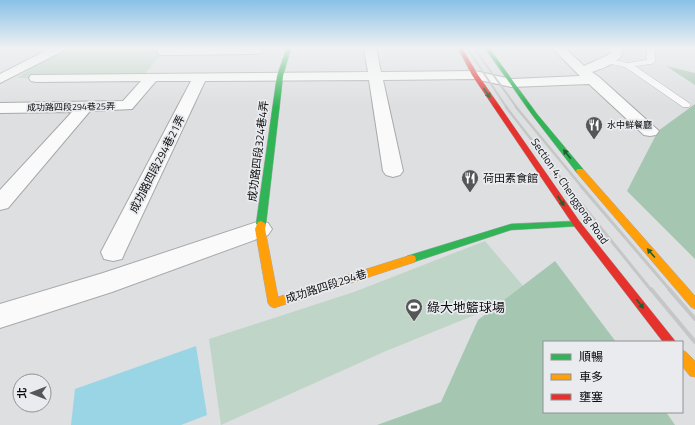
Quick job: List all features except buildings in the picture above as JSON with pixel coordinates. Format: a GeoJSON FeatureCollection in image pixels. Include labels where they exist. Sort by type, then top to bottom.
{"type":"FeatureCollection","features":[{"type":"Feature","properties":{"kind":"main road","name":"成功路四段324巷4弄"},"geometry":{"type":"LineString","coordinates":[[260,229],[280,76],[283,68]]}},
{"type":"Feature","properties":{"kind":"main road","name":"Section 4, Chenggong Road"},"geometry":{"type":"LineString","coordinates":[[470,68],[577,224],[669,341]]}},
{"type":"Feature","properties":{"kind":"main road","name":"Section 4, Chenggong Road"},"geometry":{"type":"LineString","coordinates":[[501,68],[607,204],[695,304]]}},
{"type":"Feature","properties":{"kind":"main road","name":"成功路四段294巷"},"geometry":{"type":"LineString","coordinates":[[260,229],[274,303],[511,227],[577,224]]}},
{"type":"Feature","properties":{"kind":"main road"},"geometry":{"type":"LineString","coordinates":[[683,357],[695,371]]}},
{"type":"Feature","properties":{"kind":"street"},"geometry":{"type":"LineString","coordinates":[[0,79],[21,68]]}},
{"type":"Feature","properties":{"kind":"street","name":"成功路四段294巷25弄"},"geometry":{"type":"LineString","coordinates":[[0,108],[127,106],[151,68]]}},
{"type":"Feature","properties":{"kind":"street"},"geometry":{"type":"LineString","coordinates":[[373,68],[392,171]]}},
{"type":"Feature","properties":{"kind":"street"},"geometry":{"type":"LineString","coordinates":[[579,68],[650,130]]}},
{"type":"Feature","properties":{"kind":"street"},"geometry":{"type":"LineString","coordinates":[[582,71],[592,68]]}},
{"type":"Feature","properties":{"kind":"street"},"geometry":{"type":"LineString","coordinates":[[36,78],[149,71],[200,77],[474,75],[511,83],[594,80]]}},
{"type":"Feature","properties":{"kind":"street","name":"成功路四段294巷21弄"},"geometry":{"type":"LineString","coordinates":[[113,252],[200,77]]}},
{"type":"Feature","properties":{"kind":"street"},"geometry":{"type":"LineString","coordinates":[[0,203],[86,106]]}},
{"type":"Feature","properties":{"kind":"street"},"geometry":{"type":"LineString","coordinates":[[0,316],[103,284],[260,229]]}},
{"type":"Feature","properties":{"kind":"lane"},"geometry":{"type":"LineString","coordinates":[[632,68],[686,105]]}},
{"type":"Feature","properties":{"kind":"green space"},"geometry":{"type":"Polygon","coordinates":[[[32,68],[150,68],[141,78],[17,78],[32,68]]]}},
{"type":"Feature","properties":{"kind":"green space"},"geometry":{"type":"Polygon","coordinates":[[[669,68],[695,73],[695,85],[669,68]]]}},
{"type":"Feature","properties":{"kind":"green space"},"geometry":{"type":"Polygon","coordinates":[[[695,104],[695,259],[627,191],[658,131],[695,104]]]}},
{"type":"Feature","properties":{"kind":"green space"},"geometry":{"type":"Polygon","coordinates":[[[485,241],[529,293],[386,351],[221,425],[209,339],[354,292],[485,241]]]}},
{"type":"Feature","properties":{"kind":"green space"},"geometry":{"type":"Polygon","coordinates":[[[555,261],[615,341],[543,341],[543,413],[667,413],[675,425],[377,425],[441,402],[478,320],[555,261]]]}},
{"type":"Feature","properties":{"kind":"water"},"geometry":{"type":"Polygon","coordinates":[[[196,346],[207,415],[181,425],[71,425],[75,389],[196,346]]]}},
{"type":"Feature","properties":{"kind":"railway"},"geometry":{"type":"LineString","coordinates":[[480,68],[507,108]]}},
{"type":"Feature","properties":{"kind":"railway"},"geometry":{"type":"LineString","coordinates":[[488,68],[517,108]]}},
{"type":"Feature","properties":{"kind":"railway"},"geometry":{"type":"LineString","coordinates":[[506,107],[568,187]]}},
{"type":"Feature","properties":{"kind":"railway"},"geometry":{"type":"LineString","coordinates":[[516,107],[582,187]]}},
{"type":"Feature","properties":{"kind":"railway"},"geometry":{"type":"LineString","coordinates":[[567,186],[651,290]]}},
{"type":"Feature","properties":{"kind":"railway"},"geometry":{"type":"LineString","coordinates":[[581,186],[670,290]]}},
{"type":"Feature","properties":{"kind":"railway"},"geometry":{"type":"LineString","coordinates":[[651,289],[695,342]]}},
{"type":"Feature","properties":{"kind":"railway"},"geometry":{"type":"LineString","coordinates":[[669,289],[695,319]]}},
{"type":"Feature","properties":{"kind":"traffic: fast"},"geometry":{"type":"LineString","coordinates":[[261,224],[280,76],[283,68]]}},
{"type":"Feature","properties":{"kind":"traffic: fast"},"geometry":{"type":"LineString","coordinates":[[501,68],[535,115],[580,171]]}},
{"type":"Feature","properties":{"kind":"traffic: fast"},"geometry":{"type":"LineString","coordinates":[[411,259],[511,227],[577,224]]}},
{"type":"Feature","properties":{"kind":"traffic: slow"},"geometry":{"type":"LineString","coordinates":[[580,171],[695,304]]}},
{"type":"Feature","properties":{"kind":"traffic: slow"},"geometry":{"type":"LineString","coordinates":[[261,224],[260,229],[274,303],[411,259]]}},
{"type":"Feature","properties":{"kind":"traffic: slow"},"geometry":{"type":"LineString","coordinates":[[683,357],[695,371]]}},
{"type":"Feature","properties":{"kind":"traffic: jam"},"geometry":{"type":"LineString","coordinates":[[471,68],[577,224],[669,341]]}},
{"type":"Feature","properties":{"kind":"place","name":"水中鮮餐廳"},"geometry":{"type":"Point","coordinates":[594,140]}},
{"type":"Feature","properties":{"kind":"place","name":"荷田素食館"},"geometry":{"type":"Point","coordinates":[470,193]}},
{"type":"Feature","properties":{"kind":"place","name":"綠大地籃球場"},"geometry":{"type":"Point","coordinates":[414,322]}}]}
